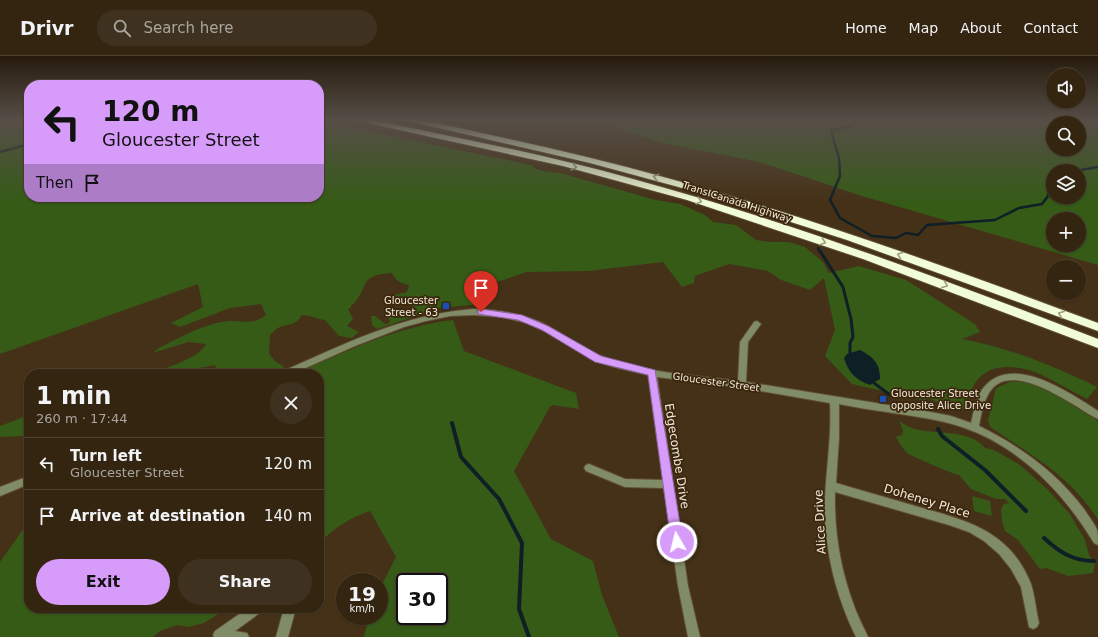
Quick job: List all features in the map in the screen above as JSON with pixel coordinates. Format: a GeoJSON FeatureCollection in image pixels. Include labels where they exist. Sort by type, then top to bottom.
{"type":"FeatureCollection","features":[{"type":"Feature","properties":{"kind":"highway","name":"Trans Canada Highway"},"geometry":{"type":"LineString","coordinates":[[484,147],[631,181],[716,206],[926,278],[1098,344]]}},
{"type":"Feature","properties":{"kind":"highway","name":"Trans Canada Highway"},"geometry":{"type":"LineString","coordinates":[[533,147],[588,159],[699,189],[823,228],[958,274],[1098,327]]}},
{"type":"Feature","properties":{"kind":"street","name":"Gloucester Street"},"geometry":{"type":"LineString","coordinates":[[296,369],[385,332],[418,320],[450,312],[476,312],[519,317],[545,328],[598,359],[652,372],[742,385],[942,418],[974,428],[1025,458],[1050,478],[1077,507],[1098,540]]}},
{"type":"Feature","properties":{"kind":"street"},"geometry":{"type":"LineString","coordinates":[[742,385],[744,342],[757,324]]}},
{"type":"Feature","properties":{"kind":"street","name":"Edgecombe Drive"},"geometry":{"type":"LineString","coordinates":[[652,372],[683,586],[694,637]]}},
{"type":"Feature","properties":{"kind":"street"},"geometry":{"type":"LineString","coordinates":[[974,428],[981,401],[987,389],[998,380],[1006,377],[1042,382],[1098,415]]}},
{"type":"Feature","properties":{"kind":"street","name":"Alice Drive"},"geometry":{"type":"LineString","coordinates":[[834,400],[836,420],[831,486],[830,526],[835,564],[843,590],[862,637]]}},
{"type":"Feature","properties":{"kind":"street"},"geometry":{"type":"LineString","coordinates":[[589,468],[625,482],[669,484]]}},
{"type":"Feature","properties":{"kind":"street"},"geometry":{"type":"LineString","coordinates":[[0,492],[24,482]]}},
{"type":"Feature","properties":{"kind":"street","name":"Doheney Place"},"geometry":{"type":"LineString","coordinates":[[831,486],[949,520],[972,528],[988,538],[1003,550],[1015,565],[1026,586],[1033,622]]}},
{"type":"Feature","properties":{"kind":"street"},"geometry":{"type":"LineString","coordinates":[[243,637],[219,635],[250,613]]}},
{"type":"Feature","properties":{"kind":"street"},"geometry":{"type":"LineString","coordinates":[[282,637],[289,613]]}},
{"type":"Feature","properties":{"kind":"green space"},"geometry":{"type":"Polygon","coordinates":[[[0,147],[24,147],[24,202],[324,202],[324,147],[445,147],[531,165],[541,171],[560,173],[656,200],[680,204],[705,215],[713,222],[736,225],[756,240],[789,242],[805,247],[823,262],[829,273],[859,266],[906,280],[975,324],[980,332],[962,339],[997,347],[1031,358],[1097,387],[1087,399],[1033,371],[1009,367],[999,368],[990,370],[977,380],[972,388],[967,408],[954,410],[924,396],[927,401],[852,384],[825,356],[835,330],[824,278],[810,290],[781,280],[768,271],[729,264],[695,276],[694,283],[682,287],[663,262],[589,271],[526,272],[504,280],[493,282],[488,287],[480,304],[440,308],[377,329],[372,325],[371,316],[375,316],[385,324],[388,324],[390,321],[384,309],[389,308],[397,318],[401,317],[403,312],[408,313],[416,308],[390,296],[407,292],[409,285],[399,281],[392,273],[373,276],[368,280],[361,294],[351,308],[348,309],[353,319],[347,326],[359,332],[352,338],[339,336],[325,320],[305,315],[302,315],[294,323],[282,326],[275,330],[270,335],[269,354],[276,362],[283,366],[284,369],[216,369],[215,365],[194,369],[163,369],[189,359],[206,344],[188,342],[153,353],[159,348],[210,325],[228,321],[248,322],[257,320],[266,315],[261,304],[230,308],[180,327],[171,323],[203,307],[198,284],[0,354],[0,147]]]}},
{"type":"Feature","properties":{"kind":"green space"},"geometry":{"type":"Polygon","coordinates":[[[683,147],[1046,147],[1046,156],[1086,156],[1086,147],[1098,147],[1098,265],[1086,261],[1086,260],[1081,260],[1054,252],[1086,252],[1086,212],[1046,212],[1046,250],[862,196],[760,162],[683,147]]]}},
{"type":"Feature","properties":{"kind":"green space"},"geometry":{"type":"Polygon","coordinates":[[[453,320],[464,351],[576,393],[579,409],[553,405],[550,407],[514,471],[551,539],[593,561],[602,595],[619,637],[364,637],[367,625],[388,625],[388,573],[396,557],[370,511],[342,524],[324,539],[324,369],[306,369],[392,334],[432,323],[453,320]]]}},
{"type":"Feature","properties":{"kind":"green space"},"geometry":{"type":"Polygon","coordinates":[[[1012,381],[1030,383],[1056,395],[1098,421],[1098,520],[1088,505],[1063,479],[1035,457],[990,427],[988,421],[996,388],[1012,381]]]}},
{"type":"Feature","properties":{"kind":"green space"},"geometry":{"type":"Polygon","coordinates":[[[24,417],[24,436],[0,437],[0,426],[24,417]]]}},
{"type":"Feature","properties":{"kind":"green space"},"geometry":{"type":"Polygon","coordinates":[[[899,421],[909,427],[917,429],[964,435],[979,442],[985,448],[994,450],[1020,465],[1047,489],[1070,514],[1085,540],[1089,555],[1095,563],[1093,573],[1068,576],[1046,568],[1040,569],[1018,540],[1005,531],[1001,509],[1004,504],[1009,503],[1005,499],[996,499],[971,489],[959,475],[932,465],[907,453],[896,437],[902,435],[903,430],[899,421]]]}},
{"type":"Feature","properties":{"kind":"green space"},"geometry":{"type":"Polygon","coordinates":[[[972,496],[990,501],[992,516],[974,511],[972,496]]]}},
{"type":"Feature","properties":{"kind":"green space"},"geometry":{"type":"Polygon","coordinates":[[[24,528],[24,613],[220,613],[204,623],[188,627],[177,625],[160,631],[153,637],[0,637],[0,562],[24,528]]]}},
{"type":"Feature","properties":{"kind":"water"},"geometry":{"type":"Polygon","coordinates":[[[860,350],[869,355],[875,361],[879,369],[880,379],[870,385],[853,375],[844,358],[847,354],[860,350]]]}},
{"type":"Feature","properties":{"kind":"waterway"},"geometry":{"type":"LineString","coordinates":[[0,152],[18,147]]}},
{"type":"Feature","properties":{"kind":"waterway"},"geometry":{"type":"LineString","coordinates":[[836,147],[839,158],[840,176],[830,200],[840,218],[872,236],[896,238],[906,233],[918,235],[927,225],[995,220],[1019,208],[1042,204],[1046,199]]}},
{"type":"Feature","properties":{"kind":"waterway"},"geometry":{"type":"LineString","coordinates":[[1086,169],[1098,167]]}},
{"type":"Feature","properties":{"kind":"waterway"},"geometry":{"type":"LineString","coordinates":[[818,248],[820,252]]}},
{"type":"Feature","properties":{"kind":"waterway"},"geometry":{"type":"LineString","coordinates":[[820,251],[843,287],[851,319],[853,337],[850,343],[850,353]]}},
{"type":"Feature","properties":{"kind":"waterway"},"geometry":{"type":"LineString","coordinates":[[874,383],[890,395]]}},
{"type":"Feature","properties":{"kind":"waterway"},"geometry":{"type":"LineString","coordinates":[[452,423],[461,457],[499,499],[522,543],[519,609],[529,637]]}},
{"type":"Feature","properties":{"kind":"waterway"},"geometry":{"type":"LineString","coordinates":[[938,429],[942,436],[985,470],[1026,511]]}},
{"type":"Feature","properties":{"kind":"waterway"},"geometry":{"type":"LineString","coordinates":[[1044,538],[1055,548],[1067,555],[1086,561],[1094,561]]}},
{"type":"Feature","properties":{"kind":"place","name":"Gloucester Street - 63"},"geometry":{"type":"Point","coordinates":[446,306]}},
{"type":"Feature","properties":{"kind":"place","name":"Gloucester Street opposite Alice Drive"},"geometry":{"type":"Point","coordinates":[883,399]}},
{"type":"Feature","properties":{"kind":"route"},"geometry":{"type":"LineString","coordinates":[[481,312],[519,317],[545,328],[573,346],[598,359],[629,368],[652,372],[677,542]]}}]}
